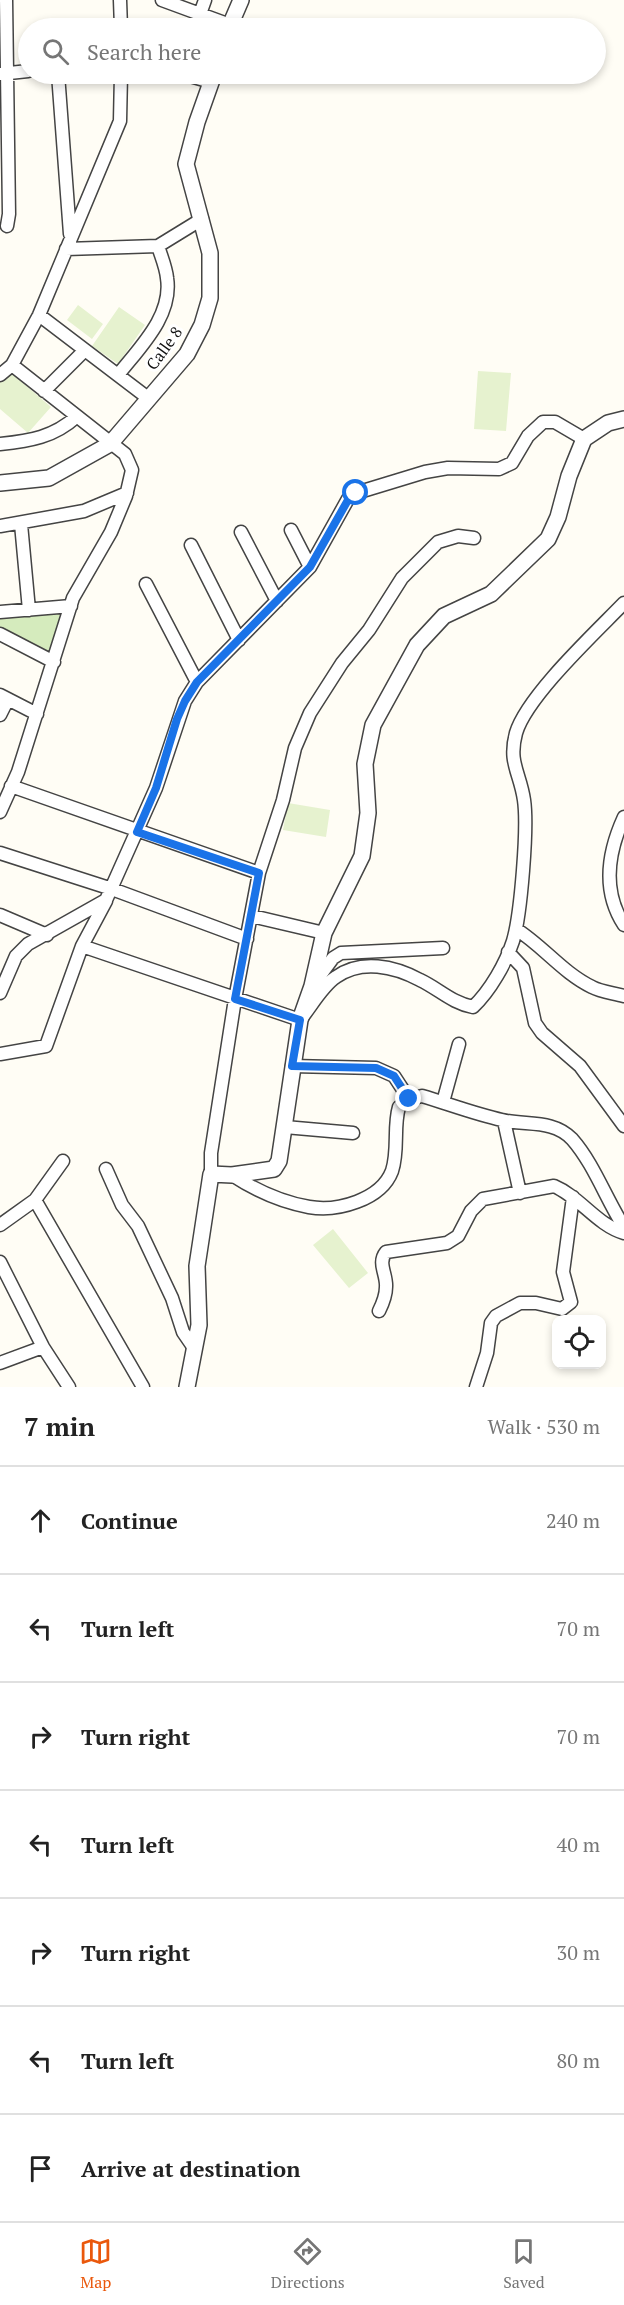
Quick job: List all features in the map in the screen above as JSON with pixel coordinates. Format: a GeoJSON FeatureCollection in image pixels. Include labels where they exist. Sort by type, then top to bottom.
{"type":"FeatureCollection","features":[{"type":"Feature","properties":{"kind":"street"},"geometry":{"type":"LineString","coordinates":[[6,0],[3,17],[3,74],[7,98],[9,214],[7,226]]}},
{"type":"Feature","properties":{"kind":"street"},"geometry":{"type":"LineString","coordinates":[[120,0],[121,18]]}},
{"type":"Feature","properties":{"kind":"street"},"geometry":{"type":"LineString","coordinates":[[162,0],[209,18]]}},
{"type":"Feature","properties":{"kind":"street"},"geometry":{"type":"LineString","coordinates":[[200,14],[205,0]]}},
{"type":"Feature","properties":{"kind":"street"},"geometry":{"type":"LineString","coordinates":[[234,18],[241,0]]}},
{"type":"Feature","properties":{"kind":"street"},"geometry":{"type":"LineString","coordinates":[[3,74],[18,72]]}},
{"type":"Feature","properties":{"kind":"street"},"geometry":{"type":"LineString","coordinates":[[59,84],[68,244]]}},
{"type":"Feature","properties":{"kind":"street"},"geometry":{"type":"LineString","coordinates":[[0,375],[12,365],[39,315],[120,121],[121,84]]}},
{"type":"Feature","properties":{"kind":"street","name":"Calle 8"},"geometry":{"type":"LineString","coordinates":[[0,483],[49,478],[110,444],[187,354],[202,325],[210,298],[212,273],[202,219],[186,164],[210,84]]}},
{"type":"Feature","properties":{"kind":"street"},"geometry":{"type":"LineString","coordinates":[[0,113],[7,98]]}},
{"type":"Feature","properties":{"kind":"street"},"geometry":{"type":"LineString","coordinates":[[68,244],[158,246],[202,219]]}},
{"type":"Feature","properties":{"kind":"street"},"geometry":{"type":"LineString","coordinates":[[118,375],[157,324],[167,301],[168,278],[158,246]]}},
{"type":"Feature","properties":{"kind":"street"},"geometry":{"type":"LineString","coordinates":[[39,315],[148,398]]}},
{"type":"Feature","properties":{"kind":"street"},"geometry":{"type":"LineString","coordinates":[[44,391],[84,350]]}},
{"type":"Feature","properties":{"kind":"street"},"geometry":{"type":"LineString","coordinates":[[0,813],[37,714],[71,606],[111,532],[127,493],[132,470],[131,463],[125,454],[12,365]]}},
{"type":"Feature","properties":{"kind":"street"},"geometry":{"type":"LineString","coordinates":[[0,444],[49,436],[64,428],[76,417]]}},
{"type":"Feature","properties":{"kind":"street"},"geometry":{"type":"LineString","coordinates":[[211,1174],[232,1175],[274,1169],[279,1161],[300,1020],[312,986],[324,933],[362,856],[368,813],[365,764],[373,725],[417,645],[444,616],[491,594],[548,538],[558,517],[569,476],[584,439],[608,423],[624,419]]}},
{"type":"Feature","properties":{"kind":"street"},"geometry":{"type":"LineString","coordinates":[[0,1054],[46,1046],[82,946],[109,894],[156,788],[177,719],[185,701],[197,682],[310,567],[348,500],[356,493],[425,472],[448,468],[499,469],[512,463],[528,436],[543,422],[555,422],[584,439]]}},
{"type":"Feature","properties":{"kind":"street"},"geometry":{"type":"LineString","coordinates":[[0,526],[84,511],[127,493]]}},
{"type":"Feature","properties":{"kind":"street"},"geometry":{"type":"LineString","coordinates":[[21,524],[29,610]]}},
{"type":"Feature","properties":{"kind":"street"},"geometry":{"type":"LineString","coordinates":[[291,530],[310,567]]}},
{"type":"Feature","properties":{"kind":"street"},"geometry":{"type":"LineString","coordinates":[[241,532],[277,601]]}},
{"type":"Feature","properties":{"kind":"street"},"geometry":{"type":"LineString","coordinates":[[187,1387],[199,1326],[197,1266],[211,1174],[211,1153],[235,999],[259,873],[283,800],[295,748],[310,713],[342,663],[369,630],[402,578],[438,542],[458,536],[474,538]]}},
{"type":"Feature","properties":{"kind":"street"},"geometry":{"type":"LineString","coordinates":[[191,545],[239,640]]}},
{"type":"Feature","properties":{"kind":"street"},"geometry":{"type":"LineString","coordinates":[[146,584],[197,682]]}},
{"type":"Feature","properties":{"kind":"street"},"geometry":{"type":"LineString","coordinates":[[300,1020],[335,977],[362,966],[386,967],[419,979],[458,1004],[473,1007],[483,998],[508,952],[516,929],[524,838],[524,799],[512,762],[517,732],[523,717],[567,660],[624,603]]}},
{"type":"Feature","properties":{"kind":"street"},"geometry":{"type":"LineString","coordinates":[[0,612],[71,606]]}},
{"type":"Feature","properties":{"kind":"street"},"geometry":{"type":"LineString","coordinates":[[0,634],[54,662]]}},
{"type":"Feature","properties":{"kind":"street"},"geometry":{"type":"LineString","coordinates":[[0,715],[4,697],[37,714]]}},
{"type":"Feature","properties":{"kind":"street"},"geometry":{"type":"LineString","coordinates":[[11,786],[259,873]]}},
{"type":"Feature","properties":{"kind":"street"},"geometry":{"type":"LineString","coordinates":[[624,817],[611,852],[609,880],[612,900],[624,925]]}},
{"type":"Feature","properties":{"kind":"street"},"geometry":{"type":"LineString","coordinates":[[0,853],[109,894],[247,939]]}},
{"type":"Feature","properties":{"kind":"street"},"geometry":{"type":"LineString","coordinates":[[0,993],[16,956],[28,944],[109,894]]}},
{"type":"Feature","properties":{"kind":"street"},"geometry":{"type":"LineString","coordinates":[[0,915],[47,934]]}},
{"type":"Feature","properties":{"kind":"street"},"geometry":{"type":"LineString","coordinates":[[252,916],[324,933]]}},
{"type":"Feature","properties":{"kind":"street"},"geometry":{"type":"LineString","coordinates":[[516,929],[536,941],[575,977],[593,988],[624,996]]}},
{"type":"Feature","properties":{"kind":"street"},"geometry":{"type":"LineString","coordinates":[[82,946],[300,1020]]}},
{"type":"Feature","properties":{"kind":"street"},"geometry":{"type":"LineString","coordinates":[[312,986],[333,958],[341,953],[443,948]]}},
{"type":"Feature","properties":{"kind":"street"},"geometry":{"type":"LineString","coordinates":[[508,952],[523,968],[535,1023],[542,1033],[580,1066],[624,1126]]}},
{"type":"Feature","properties":{"kind":"street"},"geometry":{"type":"LineString","coordinates":[[443,1102],[459,1044]]}},
{"type":"Feature","properties":{"kind":"street"},"geometry":{"type":"LineString","coordinates":[[292,1066],[376,1068],[394,1076],[409,1099]]}},
{"type":"Feature","properties":{"kind":"street"},"geometry":{"type":"LineString","coordinates":[[232,1175],[258,1191],[310,1208],[344,1205],[366,1198],[382,1188],[392,1171],[397,1143],[396,1117],[399,1107],[409,1099],[422,1096],[504,1121],[542,1124],[557,1129],[571,1138],[624,1227]]}},
{"type":"Feature","properties":{"kind":"street"},"geometry":{"type":"LineString","coordinates":[[504,1121],[520,1193]]}},
{"type":"Feature","properties":{"kind":"street"},"geometry":{"type":"LineString","coordinates":[[285,1127],[352,1133]]}},
{"type":"Feature","properties":{"kind":"street"},"geometry":{"type":"LineString","coordinates":[[0,1225],[35,1200],[63,1161]]}},
{"type":"Feature","properties":{"kind":"street"},"geometry":{"type":"LineString","coordinates":[[106,1169],[122,1205],[138,1227],[172,1298],[183,1332],[194,1348]]}},
{"type":"Feature","properties":{"kind":"street"},"geometry":{"type":"LineString","coordinates":[[379,1311],[385,1300],[387,1285],[382,1267],[382,1257],[386,1252],[447,1243],[458,1236],[476,1203],[483,1199],[554,1186],[573,1197],[612,1230],[624,1233]]}},
{"type":"Feature","properties":{"kind":"street"},"geometry":{"type":"LineString","coordinates":[[476,1387],[487,1353],[491,1323],[496,1316],[520,1304],[536,1303],[562,1309],[571,1302],[563,1272],[573,1197]]}},
{"type":"Feature","properties":{"kind":"street"},"geometry":{"type":"LineString","coordinates":[[35,1200],[143,1387]]}},
{"type":"Feature","properties":{"kind":"street"},"geometry":{"type":"LineString","coordinates":[[0,1262],[44,1347],[69,1387]]}},
{"type":"Feature","properties":{"kind":"street"},"geometry":{"type":"LineString","coordinates":[[0,1362],[44,1347]]}},
{"type":"Feature","properties":{"kind":"green space"},"geometry":{"type":"Polygon","coordinates":[[[78,305],[103,324],[92,339],[67,320],[78,305]]]}},
{"type":"Feature","properties":{"kind":"green space"},"geometry":{"type":"Polygon","coordinates":[[[119,307],[145,325],[118,364],[92,346],[119,307]]]}},
{"type":"Feature","properties":{"kind":"green space"},"geometry":{"type":"Polygon","coordinates":[[[9,371],[51,407],[28,433],[0,409],[0,382],[9,371]]]}},
{"type":"Feature","properties":{"kind":"green space"},"geometry":{"type":"Polygon","coordinates":[[[478,371],[511,373],[506,431],[474,429],[478,371]]]}},
{"type":"Feature","properties":{"kind":"green space"},"geometry":{"type":"Polygon","coordinates":[[[60,613],[63,615],[50,652],[0,629],[0,615],[60,613]]]}},
{"type":"Feature","properties":{"kind":"green space"},"geometry":{"type":"Polygon","coordinates":[[[288,803],[330,810],[326,837],[283,830],[288,803]]]}},
{"type":"Feature","properties":{"kind":"green space"},"geometry":{"type":"Polygon","coordinates":[[[333,1229],[368,1273],[349,1288],[313,1245],[333,1229]]]}},
{"type":"Feature","properties":{"kind":"route"},"geometry":{"type":"LineString","coordinates":[[356,493],[348,500],[310,567],[197,682],[177,719],[156,788],[137,832],[259,873],[235,999],[300,1020],[292,1066],[376,1068],[394,1076],[409,1099]]}}]}
